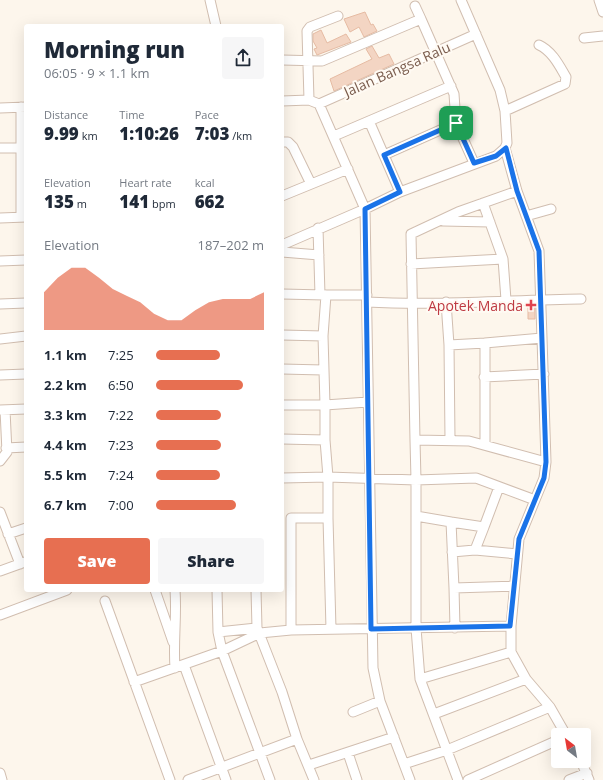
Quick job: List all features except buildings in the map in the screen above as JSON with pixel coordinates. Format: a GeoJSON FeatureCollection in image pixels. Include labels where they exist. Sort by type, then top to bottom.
{"type":"FeatureCollection","features":[{"type":"Feature","properties":{"kind":"street"},"geometry":{"type":"LineString","coordinates":[[210,0],[216,24]]}},
{"type":"Feature","properties":{"kind":"street"},"geometry":{"type":"LineString","coordinates":[[461,0],[500,90],[505,111],[506,148],[517,191],[539,251],[546,462],[544,478],[519,539],[510,626],[511,652],[526,679],[550,708],[562,728]]}},
{"type":"Feature","properties":{"kind":"street"},"geometry":{"type":"LineString","coordinates":[[599,0],[603,12]]}},
{"type":"Feature","properties":{"kind":"street"},"geometry":{"type":"LineString","coordinates":[[415,6],[451,86],[454,94],[456,123],[474,163]]}},
{"type":"Feature","properties":{"kind":"street"},"geometry":{"type":"LineString","coordinates":[[309,100],[307,31],[310,27],[338,16]]}},
{"type":"Feature","properties":{"kind":"street"},"geometry":{"type":"LineString","coordinates":[[284,60],[322,61],[421,19]]}},
{"type":"Feature","properties":{"kind":"street","name":"Jalan Bangsa Ralu"},"geometry":{"type":"LineString","coordinates":[[318,104],[476,34]]}},
{"type":"Feature","properties":{"kind":"street"},"geometry":{"type":"LineString","coordinates":[[584,38],[603,36]]}},
{"type":"Feature","properties":{"kind":"street"},"geometry":{"type":"LineString","coordinates":[[505,111],[565,84],[566,77],[556,61],[546,48],[539,45]]}},
{"type":"Feature","properties":{"kind":"street"},"geometry":{"type":"LineString","coordinates":[[334,136],[451,86]]}},
{"type":"Feature","properties":{"kind":"street"},"geometry":{"type":"LineString","coordinates":[[284,101],[309,100],[318,104],[334,136],[365,209],[371,629],[373,668],[380,702],[410,780]]}},
{"type":"Feature","properties":{"kind":"street"},"geometry":{"type":"LineString","coordinates":[[0,108],[24,107],[20,148],[23,180],[23,217],[0,218]]}},
{"type":"Feature","properties":{"kind":"street"},"geometry":{"type":"LineString","coordinates":[[369,121],[400,192]]}},
{"type":"Feature","properties":{"kind":"street"},"geometry":{"type":"LineString","coordinates":[[384,155],[456,123]]}},
{"type":"Feature","properties":{"kind":"street"},"geometry":{"type":"LineString","coordinates":[[284,142],[288,142],[293,147],[311,184]]}},
{"type":"Feature","properties":{"kind":"street"},"geometry":{"type":"LineString","coordinates":[[0,148],[20,148]]}},
{"type":"Feature","properties":{"kind":"street"},"geometry":{"type":"LineString","coordinates":[[284,244],[400,192],[496,156],[506,148]]}},
{"type":"Feature","properties":{"kind":"street"},"geometry":{"type":"LineString","coordinates":[[284,195],[348,169]]}},
{"type":"Feature","properties":{"kind":"street"},"geometry":{"type":"LineString","coordinates":[[458,780],[420,678],[416,628],[416,480],[411,305],[411,234],[483,202],[517,191]]}},
{"type":"Feature","properties":{"kind":"street"},"geometry":{"type":"LineString","coordinates":[[483,202],[503,259],[506,300]]}},
{"type":"Feature","properties":{"kind":"street"},"geometry":{"type":"LineString","coordinates":[[526,216],[551,210]]}},
{"type":"Feature","properties":{"kind":"street"},"geometry":{"type":"LineString","coordinates":[[440,221],[490,222]]}},
{"type":"Feature","properties":{"kind":"street"},"geometry":{"type":"LineString","coordinates":[[318,228],[323,295],[323,370],[325,440],[328,477],[331,629]]}},
{"type":"Feature","properties":{"kind":"street"},"geometry":{"type":"LineString","coordinates":[[284,252],[319,255]]}},
{"type":"Feature","properties":{"kind":"street"},"geometry":{"type":"LineString","coordinates":[[411,264],[503,259]]}},
{"type":"Feature","properties":{"kind":"street"},"geometry":{"type":"LineString","coordinates":[[0,260],[24,260]]}},
{"type":"Feature","properties":{"kind":"street"},"geometry":{"type":"LineString","coordinates":[[284,294],[323,295],[411,305],[446,302],[581,299]]}},
{"type":"Feature","properties":{"kind":"street"},"geometry":{"type":"LineString","coordinates":[[446,302],[449,345],[450,439]]}},
{"type":"Feature","properties":{"kind":"street"},"geometry":{"type":"LineString","coordinates":[[0,304],[24,303]]}},
{"type":"Feature","properties":{"kind":"street"},"geometry":{"type":"LineString","coordinates":[[284,335],[323,336]]}},
{"type":"Feature","properties":{"kind":"street"},"geometry":{"type":"LineString","coordinates":[[0,338],[24,336]]}},
{"type":"Feature","properties":{"kind":"street"},"geometry":{"type":"LineString","coordinates":[[449,345],[542,338]]}},
{"type":"Feature","properties":{"kind":"street"},"geometry":{"type":"LineString","coordinates":[[485,343],[485,445]]}},
{"type":"Feature","properties":{"kind":"street"},"geometry":{"type":"LineString","coordinates":[[284,369],[323,370]]}},
{"type":"Feature","properties":{"kind":"street"},"geometry":{"type":"LineString","coordinates":[[0,375],[24,374]]}},
{"type":"Feature","properties":{"kind":"street"},"geometry":{"type":"LineString","coordinates":[[484,377],[544,374]]}},
{"type":"Feature","properties":{"kind":"street"},"geometry":{"type":"LineString","coordinates":[[284,405],[325,405],[368,402]]}},
{"type":"Feature","properties":{"kind":"street"},"geometry":{"type":"LineString","coordinates":[[0,461],[5,456],[6,448],[2,410],[24,408]]}},
{"type":"Feature","properties":{"kind":"street"},"geometry":{"type":"LineString","coordinates":[[415,440],[450,439],[469,441],[546,462]]}},
{"type":"Feature","properties":{"kind":"street"},"geometry":{"type":"LineString","coordinates":[[284,440],[325,440]]}},
{"type":"Feature","properties":{"kind":"street"},"geometry":{"type":"LineString","coordinates":[[6,448],[24,447]]}},
{"type":"Feature","properties":{"kind":"street"},"geometry":{"type":"LineString","coordinates":[[284,478],[328,477],[416,480],[476,478],[535,500]]}},
{"type":"Feature","properties":{"kind":"street"},"geometry":{"type":"LineString","coordinates":[[475,550],[499,487]]}},
{"type":"Feature","properties":{"kind":"street"},"geometry":{"type":"LineString","coordinates":[[0,512],[8,534],[23,563],[0,571]]}},
{"type":"Feature","properties":{"kind":"street"},"geometry":{"type":"LineString","coordinates":[[416,516],[484,527]]}},
{"type":"Feature","properties":{"kind":"street"},"geometry":{"type":"LineString","coordinates":[[292,630],[286,518],[328,518]]}},
{"type":"Feature","properties":{"kind":"street"},"geometry":{"type":"LineString","coordinates":[[452,522],[455,628]]}},
{"type":"Feature","properties":{"kind":"street"},"geometry":{"type":"LineString","coordinates":[[8,534],[24,529]]}},
{"type":"Feature","properties":{"kind":"street"},"geometry":{"type":"LineString","coordinates":[[452,552],[475,550],[517,554]]}},
{"type":"Feature","properties":{"kind":"street"},"geometry":{"type":"LineString","coordinates":[[454,588],[514,586]]}},
{"type":"Feature","properties":{"kind":"street"},"geometry":{"type":"LineString","coordinates":[[0,615],[62,592]]}},
{"type":"Feature","properties":{"kind":"street"},"geometry":{"type":"LineString","coordinates":[[156,592],[173,644]]}},
{"type":"Feature","properties":{"kind":"street"},"geometry":{"type":"LineString","coordinates":[[175,592],[176,612],[173,644],[175,668]]}},
{"type":"Feature","properties":{"kind":"street"},"geometry":{"type":"LineString","coordinates":[[217,592],[218,632],[222,651],[270,780]]}},
{"type":"Feature","properties":{"kind":"street"},"geometry":{"type":"LineString","coordinates":[[256,592],[258,631],[297,739],[314,780]]}},
{"type":"Feature","properties":{"kind":"street"},"geometry":{"type":"LineString","coordinates":[[105,601],[170,780]]}},
{"type":"Feature","properties":{"kind":"street"},"geometry":{"type":"LineString","coordinates":[[218,632],[510,626]]}},
{"type":"Feature","properties":{"kind":"street"},"geometry":{"type":"LineString","coordinates":[[134,682],[222,651],[258,631]]}},
{"type":"Feature","properties":{"kind":"street"},"geometry":{"type":"LineString","coordinates":[[420,678],[511,652]]}},
{"type":"Feature","properties":{"kind":"street"},"geometry":{"type":"LineString","coordinates":[[184,665],[226,780]]}},
{"type":"Feature","properties":{"kind":"street"},"geometry":{"type":"LineString","coordinates":[[434,714],[526,679]]}},
{"type":"Feature","properties":{"kind":"street"},"geometry":{"type":"LineString","coordinates":[[353,712],[380,702]]}},
{"type":"Feature","properties":{"kind":"street"},"geometry":{"type":"LineString","coordinates":[[404,764],[447,750],[550,708]]}},
{"type":"Feature","properties":{"kind":"street"},"geometry":{"type":"LineString","coordinates":[[309,765],[394,737]]}},
{"type":"Feature","properties":{"kind":"street"},"geometry":{"type":"LineString","coordinates":[[188,780],[297,739]]}},
{"type":"Feature","properties":{"kind":"street"},"geometry":{"type":"LineString","coordinates":[[468,780],[551,743]]}},
{"type":"Feature","properties":{"kind":"street"},"geometry":{"type":"LineString","coordinates":[[348,753],[357,780]]}},
{"type":"Feature","properties":{"kind":"street"},"geometry":{"type":"LineString","coordinates":[[0,773],[2,780]]}},
{"type":"Feature","properties":{"kind":"street"},"geometry":{"type":"LineString","coordinates":[[569,780],[588,777]]}},
{"type":"Feature","properties":{"kind":"place","name":"Apotek Manda"},"geometry":{"type":"Point","coordinates":[531,305]}},
{"type":"Feature","properties":{"kind":"route"},"geometry":{"type":"LineString","coordinates":[[456,123],[474,163],[496,156],[506,148],[517,191],[539,251],[545,414],[546,462],[544,478],[519,539],[510,626],[371,629],[365,209],[400,192],[384,155],[456,123]]}}]}
